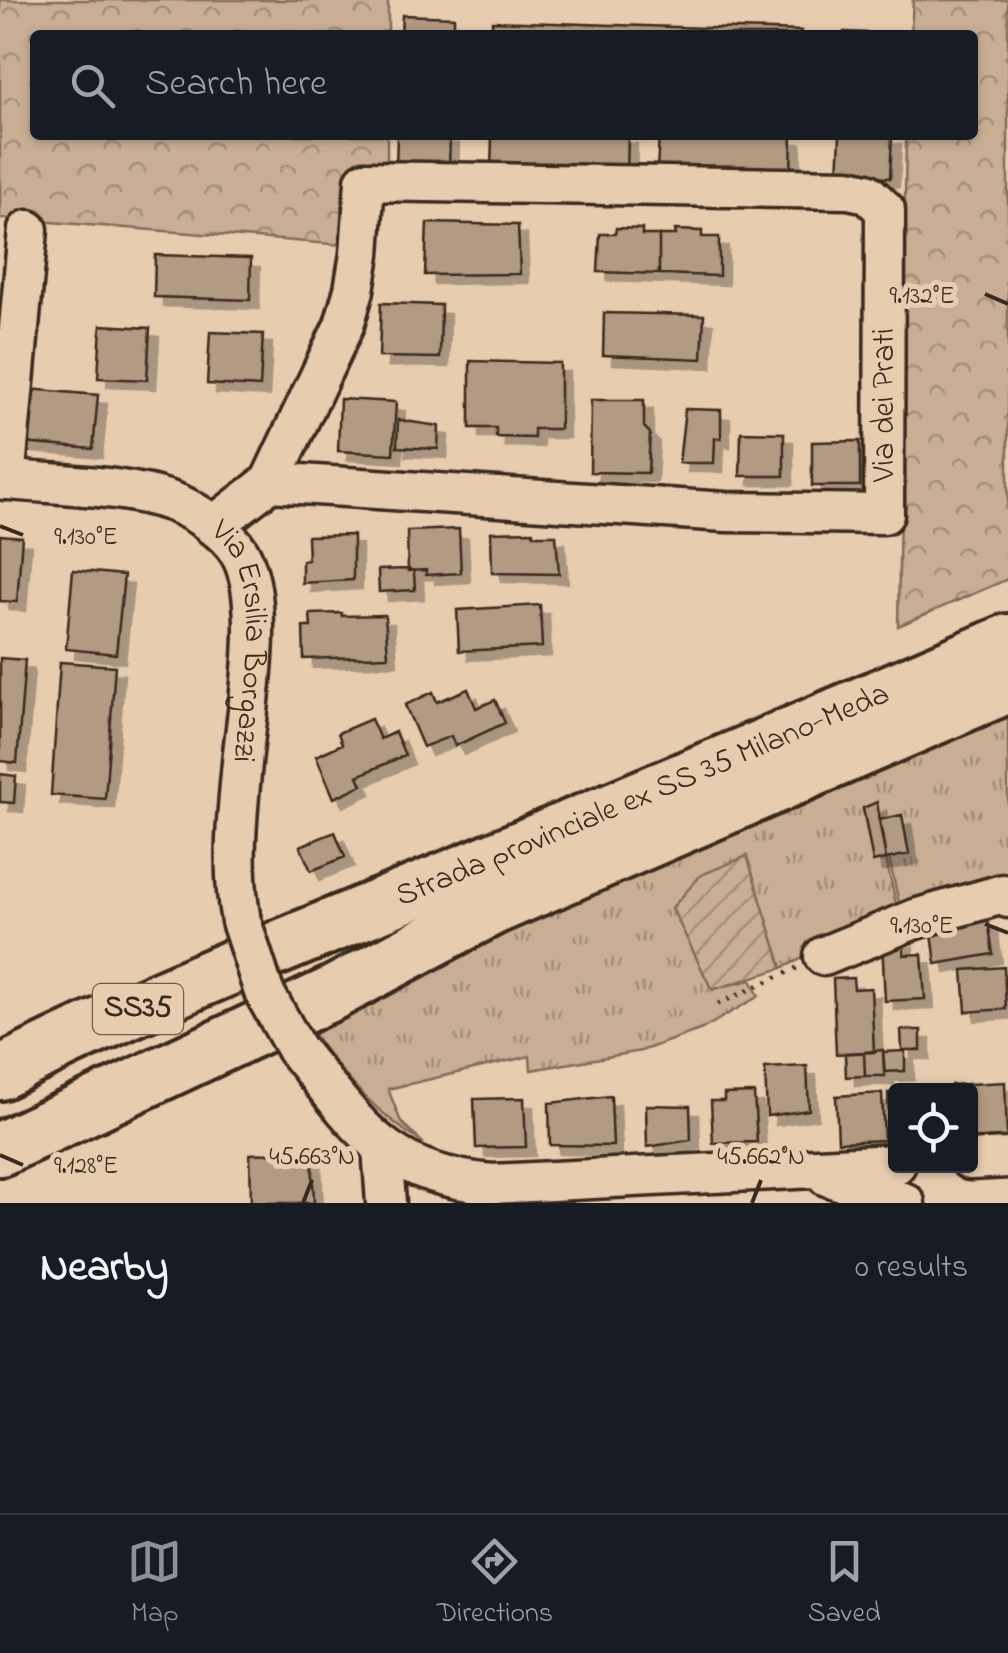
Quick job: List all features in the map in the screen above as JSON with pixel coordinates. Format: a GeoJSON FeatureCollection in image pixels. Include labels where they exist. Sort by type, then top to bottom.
{"type":"FeatureCollection","features":[{"type":"Feature","properties":{"kind":"highway","name":"Strada provinciale ex SS 35 Milano-Meda"},"geometry":{"type":"LineString","coordinates":[[260,935],[710,769],[1008,640]]}},
{"type":"Feature","properties":{"kind":"highway","name":"Strada provinciale ex SS 35 Milano-Meda"},"geometry":{"type":"LineString","coordinates":[[277,1039],[494,908],[1008,686]]}},
{"type":"Feature","properties":{"kind":"highway","name":"SS35"},"geometry":{"type":"LineString","coordinates":[[0,1073],[260,935]]}},
{"type":"Feature","properties":{"kind":"highway","name":"SS35"},"geometry":{"type":"LineString","coordinates":[[0,1150],[277,1039]]}},
{"type":"Feature","properties":{"kind":"street","name":"Via dei Prati"},"geometry":{"type":"LineString","coordinates":[[364,181],[848,190],[867,193],[885,210],[884,514],[726,512],[270,482],[344,325],[354,290],[364,181]]}},
{"type":"Feature","properties":{"kind":"street"},"geometry":{"type":"LineString","coordinates":[[3,480],[28,230]]}},
{"type":"Feature","properties":{"kind":"street","name":"Via Ersilia Borgazzi"},"geometry":{"type":"LineString","coordinates":[[3,480],[149,496],[194,512],[239,552],[253,610],[235,865],[260,935],[264,992],[277,1039],[382,1147],[428,1174],[492,1184],[888,1164]]}},
{"type":"Feature","properties":{"kind":"street"},"geometry":{"type":"LineString","coordinates":[[213,526],[270,482]]}},
{"type":"Feature","properties":{"kind":"street"},"geometry":{"type":"LineString","coordinates":[[824,956],[915,919],[1004,894],[1008,898]]}},
{"type":"Feature","properties":{"kind":"street"},"geometry":{"type":"LineString","coordinates":[[382,1147],[386,1203]]}},
{"type":"Feature","properties":{"kind":"street"},"geometry":{"type":"LineString","coordinates":[[978,1160],[1008,1158]]}},
{"type":"Feature","properties":{"kind":"street"},"geometry":{"type":"LineString","coordinates":[[806,1169],[905,1203]]}},
{"type":"Feature","properties":{"kind":"path"},"geometry":{"type":"LineString","coordinates":[[718,1004],[824,956]]}},
{"type":"Feature","properties":{"kind":"green space"},"geometry":{"type":"Polygon","coordinates":[[[0,0],[388,0],[388,30],[30,30],[30,140],[387,140],[387,200],[344,245],[0,218],[0,0]]]}},
{"type":"Feature","properties":{"kind":"green space"},"geometry":{"type":"Polygon","coordinates":[[[913,0],[1008,0],[1008,579],[898,626],[906,140],[978,140],[978,30],[911,30],[913,0]]]}},
{"type":"Feature","properties":{"kind":"green space"},"geometry":{"type":"Polygon","coordinates":[[[1008,707],[1008,878],[901,912],[889,858],[901,815],[879,820],[876,803],[863,809],[873,861],[886,859],[898,913],[782,968],[747,857],[702,875],[672,908],[712,989],[751,980],[759,996],[702,1029],[641,1051],[531,1070],[530,1056],[388,1089],[401,1122],[424,1144],[359,1091],[308,1025],[334,1003],[1008,707]]]}},
{"type":"Feature","properties":{"kind":"green space"},"geometry":{"type":"Polygon","coordinates":[[[747,856],[782,968],[712,990],[672,908],[701,875],[747,856]]]}},
{"type":"Feature","properties":{"kind":"building"},"geometry":{"type":"Polygon","coordinates":[[[402,15],[454,17],[454,30],[401,30],[402,15]]]}},
{"type":"Feature","properties":{"kind":"building"},"geometry":{"type":"Polygon","coordinates":[[[492,21],[770,30],[492,30],[492,21]]]}},
{"type":"Feature","properties":{"kind":"building"},"geometry":{"type":"Polygon","coordinates":[[[397,140],[450,140],[449,169],[396,167],[397,140]]]}},
{"type":"Feature","properties":{"kind":"building"},"geometry":{"type":"Polygon","coordinates":[[[492,140],[628,140],[627,174],[491,171],[492,140]]]}},
{"type":"Feature","properties":{"kind":"building"},"geometry":{"type":"Polygon","coordinates":[[[659,140],[792,140],[791,174],[657,170],[659,140]]]}},
{"type":"Feature","properties":{"kind":"building"},"geometry":{"type":"Polygon","coordinates":[[[840,140],[892,140],[890,178],[838,176],[840,140]]]}},
{"type":"Feature","properties":{"kind":"building"},"geometry":{"type":"Polygon","coordinates":[[[427,223],[518,225],[520,274],[425,275],[427,223]]]}},
{"type":"Feature","properties":{"kind":"building"},"geometry":{"type":"Polygon","coordinates":[[[616,228],[642,229],[642,235],[659,235],[659,274],[598,272],[600,234],[615,234],[616,228]]]}},
{"type":"Feature","properties":{"kind":"building"},"geometry":{"type":"Polygon","coordinates":[[[675,230],[702,231],[702,237],[719,237],[719,276],[659,274],[659,235],[676,235],[675,230]]]}},
{"type":"Feature","properties":{"kind":"building"},"geometry":{"type":"Polygon","coordinates":[[[155,255],[251,258],[250,300],[154,297],[155,255]]]}},
{"type":"Feature","properties":{"kind":"building"},"geometry":{"type":"Polygon","coordinates":[[[381,303],[441,305],[440,358],[379,357],[381,303]]]}},
{"type":"Feature","properties":{"kind":"building"},"geometry":{"type":"Polygon","coordinates":[[[604,313],[704,315],[702,359],[603,355],[604,313]]]}},
{"type":"Feature","properties":{"kind":"building"},"geometry":{"type":"Polygon","coordinates":[[[101,325],[150,328],[147,380],[98,378],[101,325]]]}},
{"type":"Feature","properties":{"kind":"building"},"geometry":{"type":"Polygon","coordinates":[[[210,332],[263,334],[260,387],[207,384],[210,332]]]}},
{"type":"Feature","properties":{"kind":"building"},"geometry":{"type":"Polygon","coordinates":[[[470,361],[560,363],[560,429],[534,429],[534,438],[496,437],[496,428],[470,428],[470,361]]]}},
{"type":"Feature","properties":{"kind":"building"},"geometry":{"type":"Polygon","coordinates":[[[28,389],[98,395],[93,449],[23,443],[28,389]]]}},
{"type":"Feature","properties":{"kind":"building"},"geometry":{"type":"Polygon","coordinates":[[[340,399],[396,402],[393,454],[338,451],[340,399]]]}},
{"type":"Feature","properties":{"kind":"building"},"geometry":{"type":"Polygon","coordinates":[[[591,400],[644,400],[644,427],[650,433],[648,473],[590,472],[591,400]]]}},
{"type":"Feature","properties":{"kind":"building"},"geometry":{"type":"Polygon","coordinates":[[[685,409],[721,410],[721,438],[715,438],[714,463],[679,463],[685,409]]]}},
{"type":"Feature","properties":{"kind":"building"},"geometry":{"type":"Polygon","coordinates":[[[398,420],[439,426],[438,449],[397,447],[398,420]]]}},
{"type":"Feature","properties":{"kind":"building"},"geometry":{"type":"Polygon","coordinates":[[[741,432],[784,433],[784,476],[740,476],[741,432]]]}},
{"type":"Feature","properties":{"kind":"building"},"geometry":{"type":"Polygon","coordinates":[[[860,441],[860,486],[812,486],[812,442],[860,441]]]}},
{"type":"Feature","properties":{"kind":"building"},"geometry":{"type":"Polygon","coordinates":[[[459,529],[461,573],[426,575],[426,570],[408,571],[407,531],[459,529]]]}},
{"type":"Feature","properties":{"kind":"building"},"geometry":{"type":"Polygon","coordinates":[[[533,531],[534,535],[556,535],[559,574],[492,573],[491,532],[533,531]]]}},
{"type":"Feature","properties":{"kind":"building"},"geometry":{"type":"Polygon","coordinates":[[[0,535],[22,537],[17,602],[0,601],[0,535]]]}},
{"type":"Feature","properties":{"kind":"building"},"geometry":{"type":"Polygon","coordinates":[[[353,535],[353,580],[302,583],[302,561],[308,560],[307,536],[353,535]]]}},
{"type":"Feature","properties":{"kind":"building"},"geometry":{"type":"Polygon","coordinates":[[[73,570],[124,575],[116,654],[66,649],[73,570]]]}},
{"type":"Feature","properties":{"kind":"building"},"geometry":{"type":"Polygon","coordinates":[[[378,570],[414,571],[415,590],[379,592],[378,570]]]}},
{"type":"Feature","properties":{"kind":"building"},"geometry":{"type":"Polygon","coordinates":[[[540,605],[542,647],[459,651],[457,610],[540,605]]]}},
{"type":"Feature","properties":{"kind":"building"},"geometry":{"type":"Polygon","coordinates":[[[310,614],[385,615],[388,656],[304,659],[303,627],[311,627],[310,614]]]}},
{"type":"Feature","properties":{"kind":"building"},"geometry":{"type":"Polygon","coordinates":[[[0,658],[25,660],[17,763],[0,761],[0,658]]]}},
{"type":"Feature","properties":{"kind":"building"},"geometry":{"type":"Polygon","coordinates":[[[60,662],[115,666],[105,799],[51,795],[60,662]]]}},
{"type":"Feature","properties":{"kind":"building"},"geometry":{"type":"Polygon","coordinates":[[[468,689],[476,708],[495,700],[505,723],[455,746],[451,736],[423,747],[405,705],[433,692],[437,702],[468,689]]]}},
{"type":"Feature","properties":{"kind":"building"},"geometry":{"type":"Polygon","coordinates":[[[371,719],[380,739],[395,732],[405,755],[358,776],[362,785],[334,798],[316,756],[342,744],[338,733],[371,719]]]}},
{"type":"Feature","properties":{"kind":"building"},"geometry":{"type":"Polygon","coordinates":[[[0,774],[16,776],[14,803],[0,802],[0,774]]]}},
{"type":"Feature","properties":{"kind":"building"},"geometry":{"type":"Polygon","coordinates":[[[877,802],[886,859],[873,862],[863,808],[877,802]]]}},
{"type":"Feature","properties":{"kind":"building"},"geometry":{"type":"Polygon","coordinates":[[[902,815],[909,854],[886,859],[879,820],[902,815]]]}},
{"type":"Feature","properties":{"kind":"building"},"geometry":{"type":"Polygon","coordinates":[[[335,832],[345,857],[311,871],[300,846],[335,832]]]}},
{"type":"Feature","properties":{"kind":"building"},"geometry":{"type":"Polygon","coordinates":[[[988,920],[993,954],[936,964],[931,925],[988,920]]]}},
{"type":"Feature","properties":{"kind":"building"},"geometry":{"type":"Polygon","coordinates":[[[904,938],[904,955],[922,954],[925,999],[885,1001],[882,941],[904,938]]]}},
{"type":"Feature","properties":{"kind":"building"},"geometry":{"type":"Polygon","coordinates":[[[1004,967],[1006,1009],[966,1012],[963,970],[1004,967]]]}},
{"type":"Feature","properties":{"kind":"building"},"geometry":{"type":"Polygon","coordinates":[[[853,978],[854,989],[871,988],[874,1052],[836,1054],[833,979],[853,978]]]}},
{"type":"Feature","properties":{"kind":"building"},"geometry":{"type":"Polygon","coordinates":[[[901,1030],[921,1030],[921,1050],[902,1050],[901,1030]]]}},
{"type":"Feature","properties":{"kind":"building"},"geometry":{"type":"Polygon","coordinates":[[[883,1050],[885,1076],[865,1076],[864,1052],[883,1050]]]}},
{"type":"Feature","properties":{"kind":"building"},"geometry":{"type":"Polygon","coordinates":[[[905,1051],[905,1071],[884,1072],[883,1052],[905,1051]]]}},
{"type":"Feature","properties":{"kind":"building"},"geometry":{"type":"Polygon","coordinates":[[[864,1052],[865,1076],[846,1077],[845,1053],[864,1052]]]}},
{"type":"Feature","properties":{"kind":"building"},"geometry":{"type":"Polygon","coordinates":[[[807,1066],[809,1110],[767,1116],[765,1068],[807,1066]]]}},
{"type":"Feature","properties":{"kind":"building"},"geometry":{"type":"Polygon","coordinates":[[[1005,1082],[1007,1137],[978,1139],[978,1084],[1005,1082]]]}},
{"type":"Feature","properties":{"kind":"building"},"geometry":{"type":"Polygon","coordinates":[[[754,1093],[757,1142],[713,1143],[711,1101],[724,1101],[724,1094],[754,1093]]]}},
{"type":"Feature","properties":{"kind":"building"},"geometry":{"type":"Polygon","coordinates":[[[882,1093],[884,1140],[838,1142],[836,1096],[882,1093]]]}},
{"type":"Feature","properties":{"kind":"building"},"geometry":{"type":"Polygon","coordinates":[[[611,1096],[613,1146],[550,1145],[549,1103],[611,1096]]]}},
{"type":"Feature","properties":{"kind":"building"},"geometry":{"type":"Polygon","coordinates":[[[524,1098],[526,1147],[476,1148],[474,1099],[524,1098]]]}},
{"type":"Feature","properties":{"kind":"building"},"geometry":{"type":"Polygon","coordinates":[[[646,1105],[690,1106],[691,1140],[647,1147],[646,1105]]]}},
{"type":"Feature","properties":{"kind":"building"},"geometry":{"type":"Polygon","coordinates":[[[312,1152],[314,1203],[251,1203],[250,1154],[312,1152]]]}}]}
